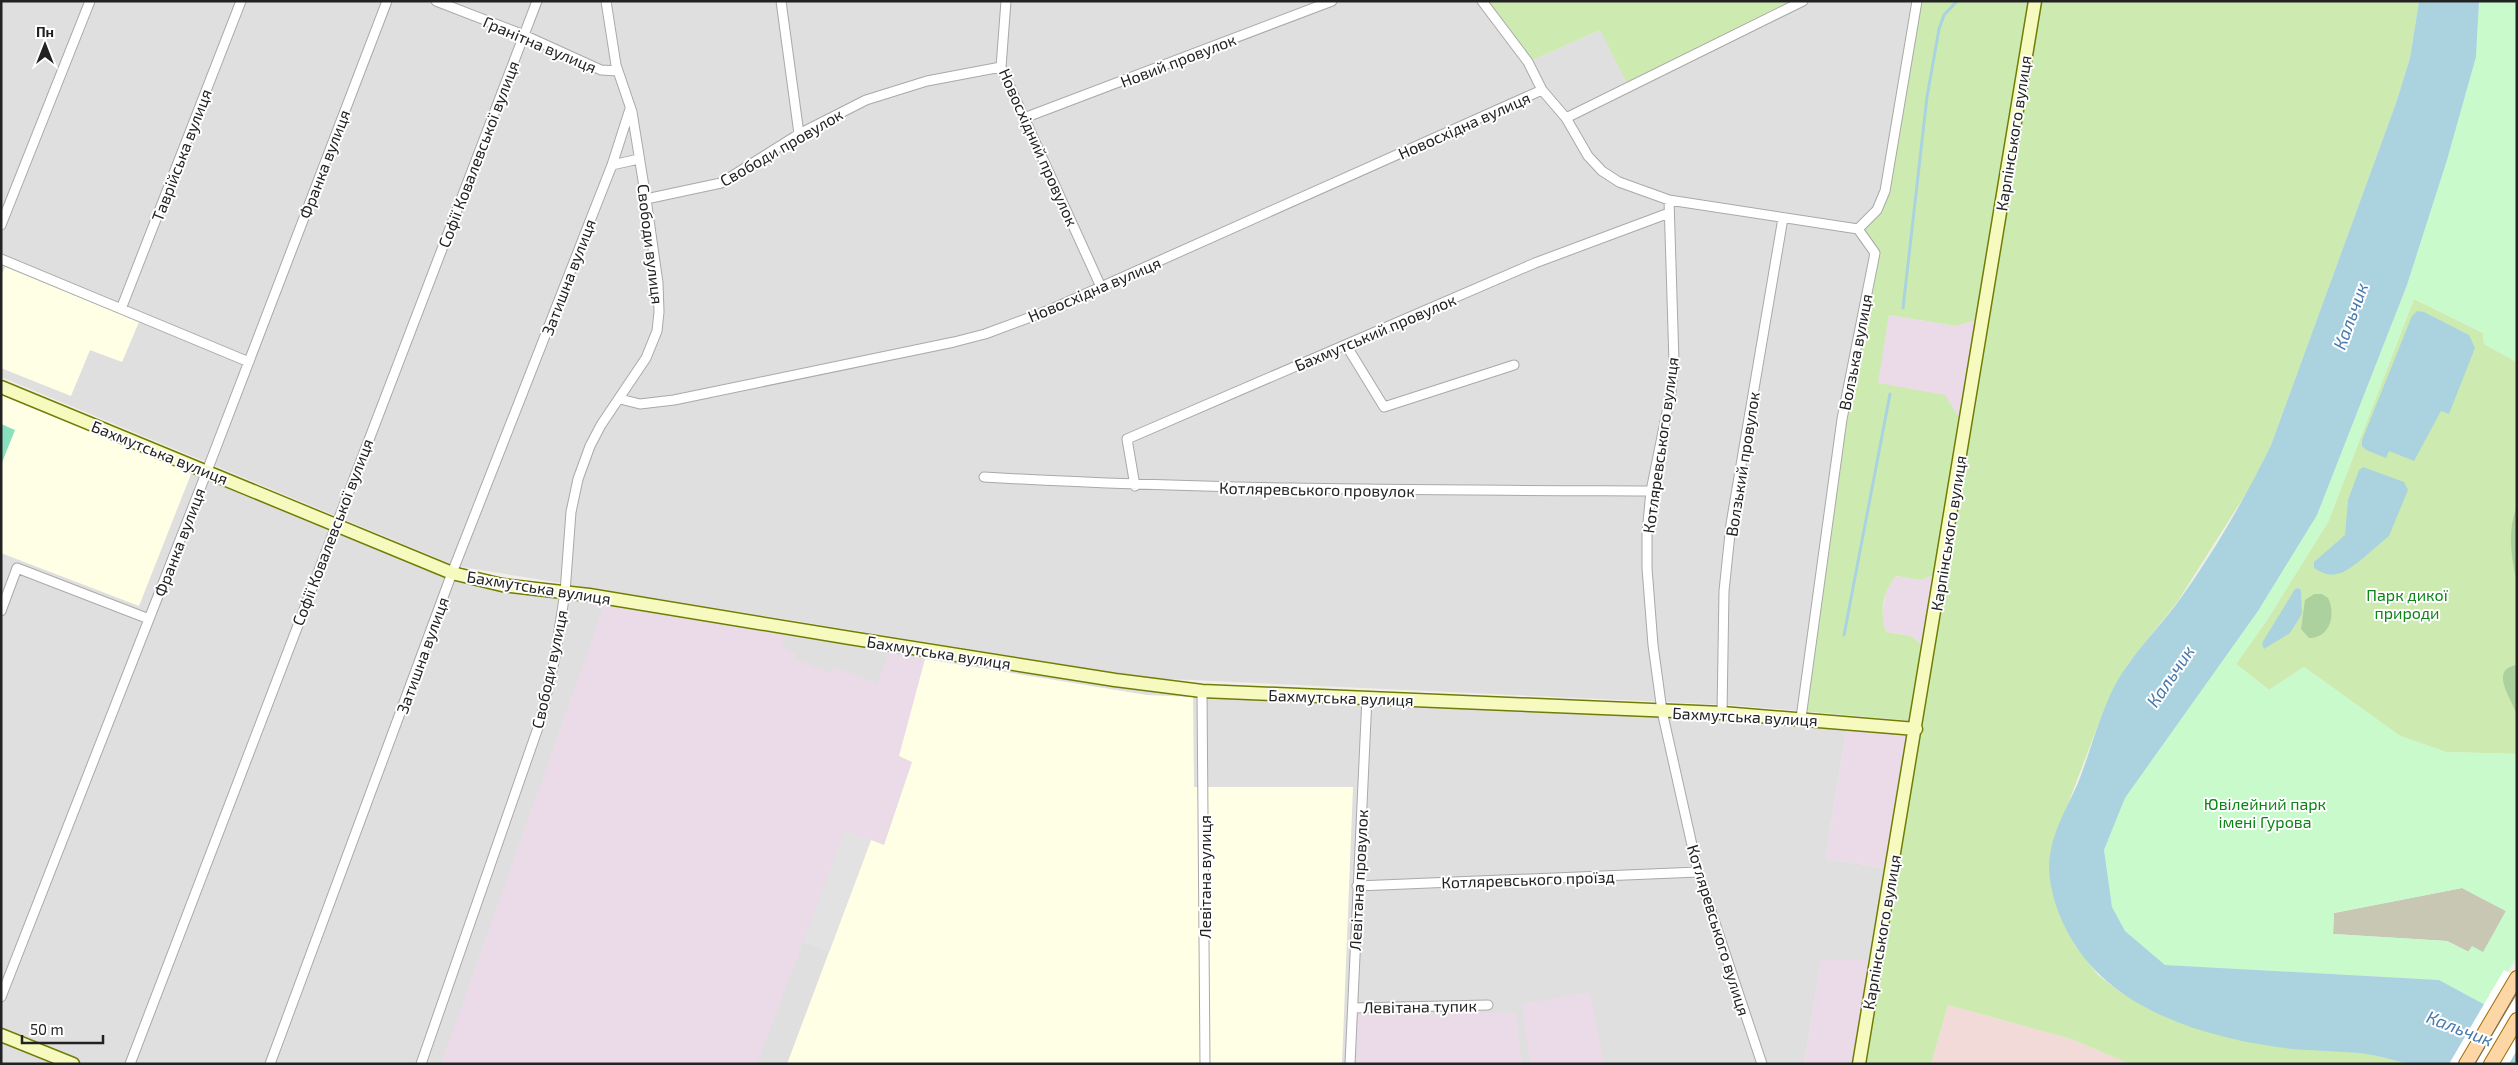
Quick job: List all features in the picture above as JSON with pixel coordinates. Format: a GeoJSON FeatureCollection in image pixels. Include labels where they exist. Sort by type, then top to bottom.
{"type":"FeatureCollection","features":[{"type":"Feature","properties":{"kind":"main road"},"geometry":{"type":"LineString","coordinates":[[2466,1064],[2517,978]]}},
{"type":"Feature","properties":{"kind":"main road"},"geometry":{"type":"LineString","coordinates":[[2491,1064],[2517,1020]]}},
{"type":"Feature","properties":{"kind":"street"},"geometry":{"type":"LineString","coordinates":[[1,225],[90,1]]}},
{"type":"Feature","properties":{"kind":"street","name":"Таврійська вулиця"},"geometry":{"type":"LineString","coordinates":[[121,308],[241,1]]}},
{"type":"Feature","properties":{"kind":"street","name":"Франка вулиця"},"geometry":{"type":"LineString","coordinates":[[1,997],[207,471],[386,1]]}},
{"type":"Feature","properties":{"kind":"street","name":"Гранітна вулиця"},"geometry":{"type":"LineString","coordinates":[[436,1],[524,35],[602,70],[618,71]]}},
{"type":"Feature","properties":{"kind":"street","name":"Софії Ковалевської вулиця"},"geometry":{"type":"LineString","coordinates":[[130,1064],[335,524],[537,1]]}},
{"type":"Feature","properties":{"kind":"street"},"geometry":{"type":"LineString","coordinates":[[606,1],[618,71],[631,108],[639,159],[612,165]]}},
{"type":"Feature","properties":{"kind":"street"},"geometry":{"type":"LineString","coordinates":[[781,1],[799,134]]}},
{"type":"Feature","properties":{"kind":"street","name":"Новосхідний провулок"},"geometry":{"type":"LineString","coordinates":[[1006,1],[1001,67],[1101,286]]}},
{"type":"Feature","properties":{"kind":"street","name":"Новий провулок"},"geometry":{"type":"LineString","coordinates":[[1024,118],[1332,1]]}},
{"type":"Feature","properties":{"kind":"street"},"geometry":{"type":"LineString","coordinates":[[1482,1],[1528,62],[1542,90],[1566,118],[1588,156],[1602,171],[1619,182],[1669,200],[1858,229],[1877,210],[1886,191],[1917,1]]}},
{"type":"Feature","properties":{"kind":"street"},"geometry":{"type":"LineString","coordinates":[[1566,118],[1803,1]]}},
{"type":"Feature","properties":{"kind":"street","name":"Карпінського вулиця"},"geometry":{"type":"LineString","coordinates":[[1859,1064],[1916,729],[2035,1]]}},
{"type":"Feature","properties":{"kind":"street","name":"Свободи провулок"},"geometry":{"type":"LineString","coordinates":[[646,199],[722,183],[799,134],[866,100],[896,89],[927,81],[1001,67]]}},
{"type":"Feature","properties":{"kind":"street","name":"Новосхідна вулиця"},"geometry":{"type":"LineString","coordinates":[[620,399],[640,404],[674,400],[986,334],[1101,286],[1542,90]]}},
{"type":"Feature","properties":{"kind":"street","name":"Затишна вулиця"},"geometry":{"type":"LineString","coordinates":[[270,1064],[452,573],[612,165],[631,108]]}},
{"type":"Feature","properties":{"kind":"street","name":"Свободи вулиця"},"geometry":{"type":"LineString","coordinates":[[421,1064],[541,719],[555,657],[565,592],[571,512],[578,479],[590,446],[646,358],[657,331],[660,312],[658,283],[639,159]]}},
{"type":"Feature","properties":{"kind":"street","name":"Котляревського вулиця"},"geometry":{"type":"LineString","coordinates":[[1669,200],[1674,362],[1671,392],[1651,491],[1647,568],[1653,645],[1662,711],[1698,872],[1762,1064]]}},
{"type":"Feature","properties":{"kind":"street","name":"Бахмутський провулок"},"geometry":{"type":"LineString","coordinates":[[1135,486],[1127,439],[1535,263],[1669,212]]}},
{"type":"Feature","properties":{"kind":"street","name":"Волзький провулок"},"geometry":{"type":"LineString","coordinates":[[1722,713],[1724,591],[1731,524],[1783,218]]}},
{"type":"Feature","properties":{"kind":"street","name":"Волзька вулиця"},"geometry":{"type":"LineString","coordinates":[[1801,718],[1842,419],[1875,252],[1858,229]]}},
{"type":"Feature","properties":{"kind":"street"},"geometry":{"type":"LineString","coordinates":[[1,259],[249,362]]}},
{"type":"Feature","properties":{"kind":"street"},"geometry":{"type":"LineString","coordinates":[[1346,344],[1384,407],[1514,365]]}},
{"type":"Feature","properties":{"kind":"street","name":"Бахмутська вулиця"},"geometry":{"type":"LineString","coordinates":[[1,387],[452,573],[502,585],[565,592],[1115,680],[1202,691],[1722,713],[1801,718],[1916,729]]}},
{"type":"Feature","properties":{"kind":"street","name":"Котляревського провулок"},"geometry":{"type":"LineString","coordinates":[[984,477],[1135,486],[1355,490],[1651,491]]}},
{"type":"Feature","properties":{"kind":"street"},"geometry":{"type":"LineString","coordinates":[[1,611],[18,568],[149,619]]}},
{"type":"Feature","properties":{"kind":"street","name":"Левітана вулиця"},"geometry":{"type":"LineString","coordinates":[[1202,691],[1205,1064]]}},
{"type":"Feature","properties":{"kind":"street","name":"Левітана провулок"},"geometry":{"type":"LineString","coordinates":[[1350,1064],[1367,697]]}},
{"type":"Feature","properties":{"kind":"street","name":"Котляревського проїзд"},"geometry":{"type":"LineString","coordinates":[[1357,886],[1698,872]]}},
{"type":"Feature","properties":{"kind":"street","name":"Левітана тупик"},"geometry":{"type":"LineString","coordinates":[[1352,1008],[1488,1005]]}},
{"type":"Feature","properties":{"kind":"street"},"geometry":{"type":"LineString","coordinates":[[1,1035],[73,1064]]}},
{"type":"Feature","properties":{"kind":"shaded area"},"geometry":{"type":"Polygon","coordinates":[[[1,1],[1482,1],[1528,62],[1600,30],[1803,1],[1917,1],[1801,711],[1729,705],[1148,678],[462,567],[449,563],[1,377],[1,1]]]}},
{"type":"Feature","properties":{"kind":"shaded area"},"geometry":{"type":"Polygon","coordinates":[[[5,267],[139,322],[122,362],[90,350],[71,396],[1,368],[1,276],[5,267]]]}},
{"type":"Feature","properties":{"kind":"shaded area"},"geometry":{"type":"Polygon","coordinates":[[[1889,315],[1956,326],[1979,319],[1962,422],[1877,384],[1889,315]]]}},
{"type":"Feature","properties":{"kind":"shaded area"},"geometry":{"type":"Polygon","coordinates":[[[1,390],[455,577],[1150,690],[1847,725],[1826,858],[1888,869],[1873,960],[1821,961],[1804,1064],[83,1064],[1,1031],[1,390]]]}},
{"type":"Feature","properties":{"kind":"shaded area"},"geometry":{"type":"Polygon","coordinates":[[[1,390],[193,469],[139,606],[1,553],[1,390]]]}},
{"type":"Feature","properties":{"kind":"shaded area"},"geometry":{"type":"Polygon","coordinates":[[[1937,574],[1925,647],[1911,636],[1886,632],[1881,620],[1887,587],[1896,576],[1920,580],[1937,574]]]}},
{"type":"Feature","properties":{"kind":"shaded area"},"geometry":{"type":"Polygon","coordinates":[[[604,606],[786,636],[782,647],[796,653],[794,659],[832,673],[834,667],[877,684],[889,653],[925,659],[899,756],[912,761],[883,845],[845,831],[757,1064],[441,1064],[604,606]]]}},
{"type":"Feature","properties":{"kind":"shaded area"},"geometry":{"type":"Polygon","coordinates":[[[925,659],[1147,695],[1193,697],[1194,787],[1353,787],[1342,1064],[787,1064],[871,840],[884,845],[912,762],[899,756],[925,659]]]}},
{"type":"Feature","properties":{"kind":"shaded area"},"geometry":{"type":"Polygon","coordinates":[[[1847,725],[1911,731],[1888,869],[1826,858],[1847,725]]]}},
{"type":"Feature","properties":{"kind":"shaded area"},"geometry":{"type":"Polygon","coordinates":[[[845,831],[871,840],[829,952],[803,942],[845,831]]]}},
{"type":"Feature","properties":{"kind":"shaded area"},"geometry":{"type":"Polygon","coordinates":[[[2462,888],[2506,911],[2483,953],[2469,952],[2447,941],[2333,934],[2334,913],[2462,888]]]}},
{"type":"Feature","properties":{"kind":"shaded area"},"geometry":{"type":"Polygon","coordinates":[[[1821,960],[1873,960],[1856,1064],[1804,1064],[1821,960]]]}},
{"type":"Feature","properties":{"kind":"shaded area"},"geometry":{"type":"Polygon","coordinates":[[[1590,993],[1604,1064],[1530,1064],[1522,1004],[1590,993]]]}},
{"type":"Feature","properties":{"kind":"shaded area"},"geometry":{"type":"Polygon","coordinates":[[[1948,1005],[2071,1039],[2130,1064],[1931,1064],[1948,1005]]]}},
{"type":"Feature","properties":{"kind":"shaded area"},"geometry":{"type":"Polygon","coordinates":[[[1516,1013],[1522,1064],[1357,1064],[1358,1016],[1516,1013]]]}},
{"type":"Feature","properties":{"kind":"shaded area"},"geometry":{"type":"Polygon","coordinates":[[[1,1039],[63,1064],[1,1064],[1,1039]]]}},
{"type":"Feature","properties":{"kind":"green space"},"geometry":{"type":"Polygon","coordinates":[[[1482,1],[1803,1],[1629,87],[1600,30],[1528,62],[1482,1]]]}},
{"type":"Feature","properties":{"kind":"green space"},"geometry":{"type":"Polygon","coordinates":[[[1917,1],[2031,1],[1979,319],[1956,326],[1889,315],[1878,383],[1945,395],[1962,422],[1937,574],[1920,580],[1896,576],[1885,595],[1883,617],[1886,632],[1911,636],[1925,647],[1913,721],[1801,711],[1842,419],[1875,253],[1858,229],[1885,191],[1917,1]]]}},
{"type":"Feature","properties":{"kind":"green space"},"geometry":{"type":"Polygon","coordinates":[[[2040,1],[2419,1],[2410,58],[2396,103],[2271,445],[2252,484],[2178,601],[2128,664],[2103,712],[2068,804],[2074,944],[2098,975],[2120,992],[2150,1009],[2186,1024],[2256,1043],[2369,1054],[2411,1064],[2130,1064],[2071,1039],[1948,1005],[1931,1064],[1865,1064],[2040,1]]]}},
{"type":"Feature","properties":{"kind":"green space","name":"Ювілейний парк імені Гурова"},"geometry":{"type":"Polygon","coordinates":[[[2479,1],[2517,1],[2517,362],[2484,344],[2483,333],[2414,299],[2328,522],[2267,620],[2236,664],[2269,690],[2304,667],[2400,736],[2446,752],[2517,754],[2517,957],[2488,1006],[2439,980],[2165,965],[2125,931],[2112,907],[2104,850],[2125,798],[2258,611],[2317,515],[2407,285],[2447,160],[2476,57],[2479,1]],[[2462,888],[2334,913],[2333,934],[2447,941],[2468,952],[2472,946],[2483,952],[2506,911],[2462,888]]]}},
{"type":"Feature","properties":{"kind":"green space","name":"Парк дикої природи"},"geometry":{"type":"Polygon","coordinates":[[[2414,299],[2483,333],[2484,344],[2517,362],[2517,754],[2446,752],[2400,736],[2304,667],[2269,690],[2236,664],[2267,620],[2328,522],[2414,299]]]}},
{"type":"Feature","properties":{"kind":"green space"},"geometry":{"type":"Polygon","coordinates":[[[1,424],[15,430],[1,465],[1,424]]]}},
{"type":"Feature","properties":{"kind":"green space"},"geometry":{"type":"Polygon","coordinates":[[[2517,506],[2517,582],[2513,563],[2511,534],[2517,506]]]}},
{"type":"Feature","properties":{"kind":"green space"},"geometry":{"type":"Polygon","coordinates":[[[2314,594],[2322,594],[2328,598],[2332,611],[2330,624],[2327,629],[2316,637],[2309,638],[2301,629],[2305,600],[2314,594]]]}},
{"type":"Feature","properties":{"kind":"green space"},"geometry":{"type":"Polygon","coordinates":[[[2517,665],[2517,734],[2516,714],[2503,679],[2504,673],[2508,668],[2517,665]]]}},
{"type":"Feature","properties":{"kind":"water","name":"Кальчик"},"geometry":{"type":"Polygon","coordinates":[[[2419,1],[2479,1],[2476,57],[2447,160],[2407,285],[2317,515],[2258,611],[2125,798],[2104,850],[2112,907],[2125,931],[2165,965],[2439,980],[2517,1022],[2517,1064],[2412,1064],[2366,1054],[2262,1045],[2199,1030],[2169,1018],[2140,1004],[2113,987],[2091,965],[2072,940],[2063,923],[2053,895],[2049,875],[2050,855],[2055,833],[2078,783],[2115,685],[2129,663],[2178,602],[2216,545],[2240,505],[2271,445],[2396,103],[2410,58],[2419,1]]]}},
{"type":"Feature","properties":{"kind":"water"},"geometry":{"type":"Polygon","coordinates":[[[2417,311],[2424,312],[2469,335],[2475,348],[2449,414],[2441,411],[2414,461],[2389,451],[2386,458],[2366,450],[2362,446],[2362,440],[2412,316],[2417,311]]]}},
{"type":"Feature","properties":{"kind":"water"},"geometry":{"type":"Polygon","coordinates":[[[2363,467],[2404,482],[2408,490],[2389,536],[2364,558],[2343,572],[2331,575],[2325,574],[2314,568],[2314,562],[2345,535],[2348,500],[2359,470],[2363,467]]]}},
{"type":"Feature","properties":{"kind":"water"},"geometry":{"type":"Polygon","coordinates":[[[2295,589],[2301,590],[2302,614],[2290,633],[2264,649],[2262,643],[2295,589]]]}},
{"type":"Feature","properties":{"kind":"pier"},"geometry":{"type":"Polygon","coordinates":[[[2504,970],[2517,977],[2517,1050],[2509,1064],[2449,1064],[2504,970]]]}},
{"type":"Feature","properties":{"kind":"waterway"},"geometry":{"type":"LineString","coordinates":[[1903,308],[1927,97],[1939,29],[1944,15],[1957,1]]}},
{"type":"Feature","properties":{"kind":"waterway"},"geometry":{"type":"LineString","coordinates":[[1844,635],[1890,394]]}},
{"type":"Feature","properties":{"kind":"tram line"},"geometry":{"type":"LineString","coordinates":[[2475,1064],[2517,991]]}}]}
